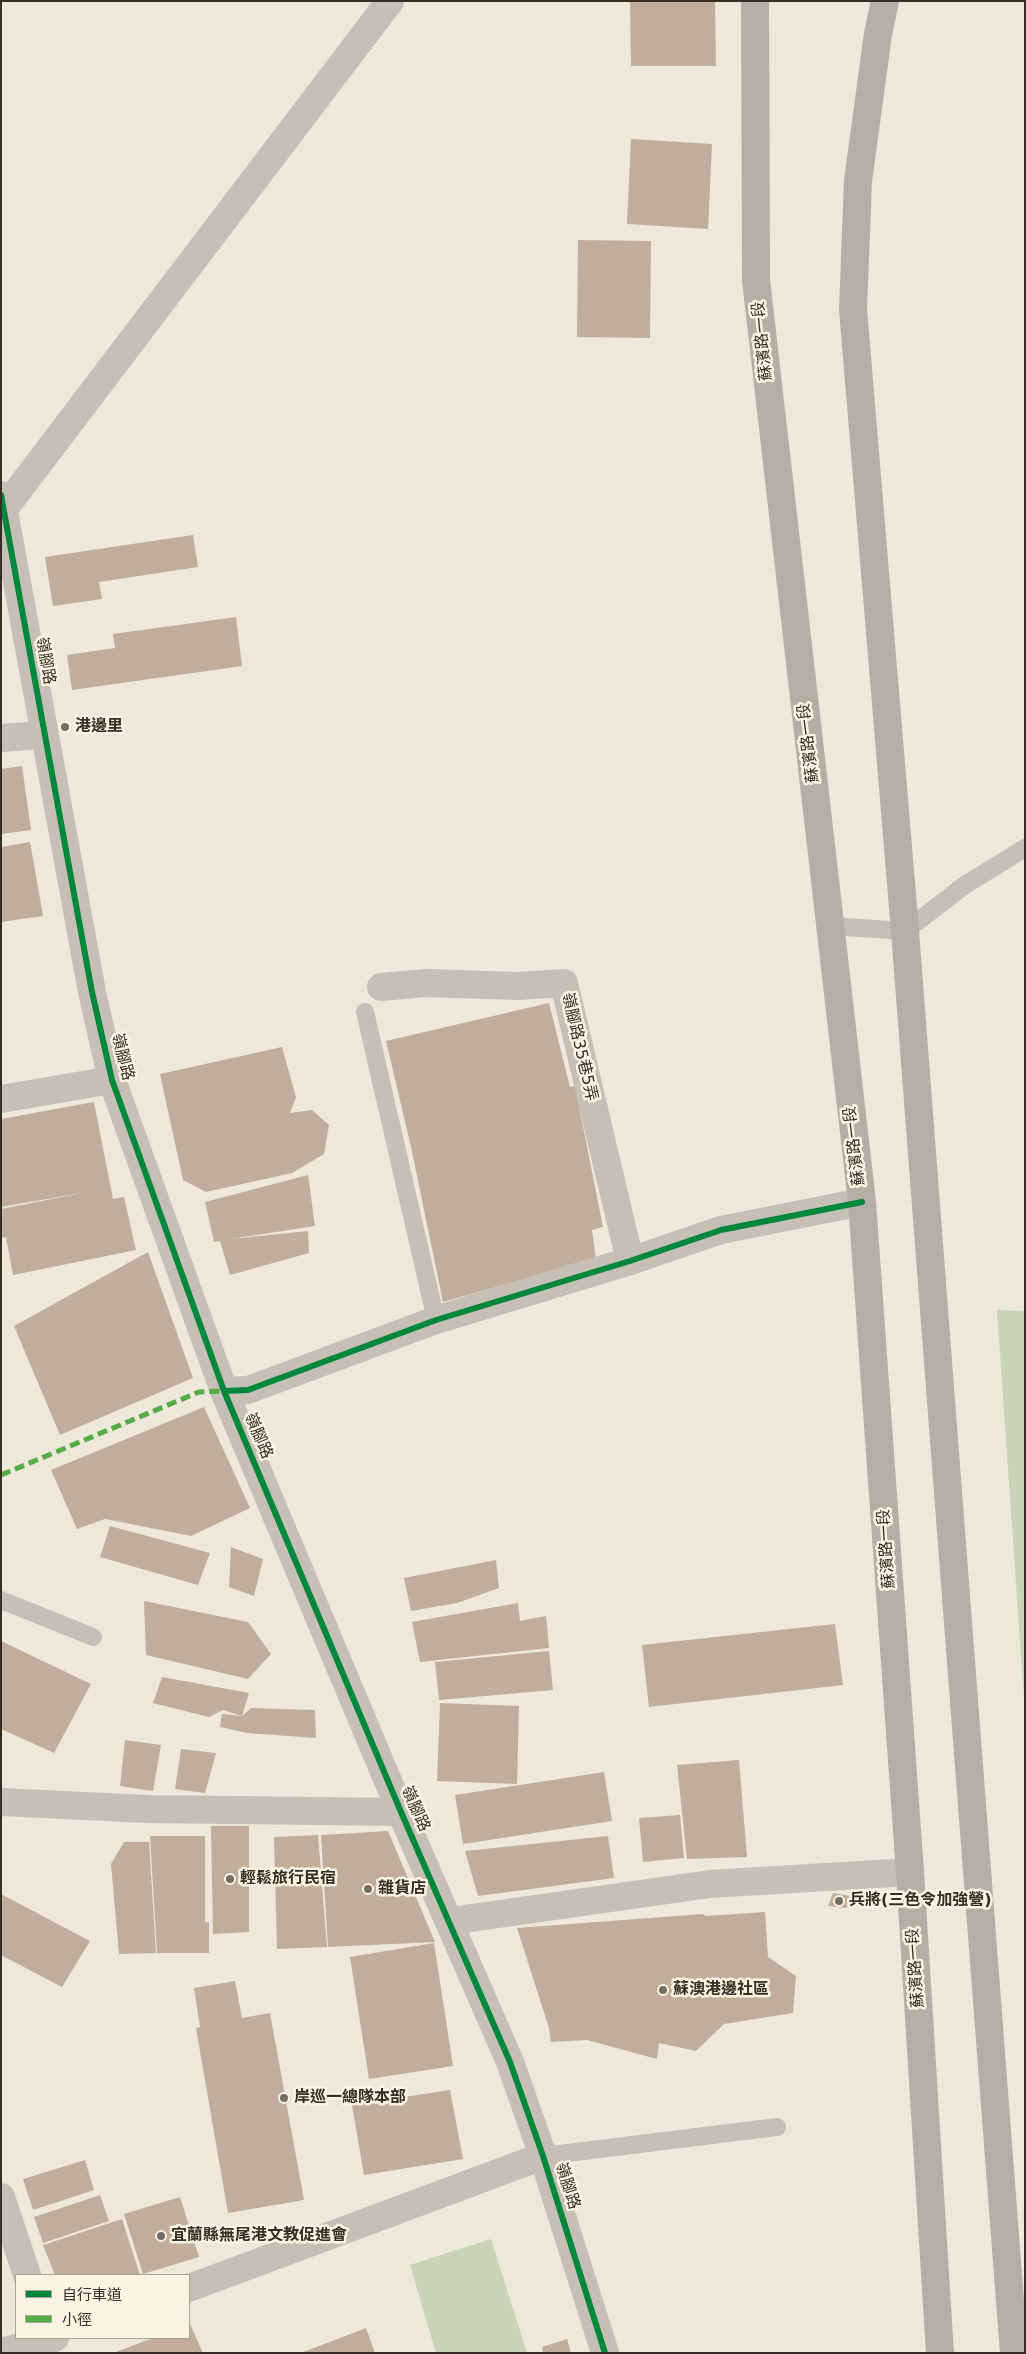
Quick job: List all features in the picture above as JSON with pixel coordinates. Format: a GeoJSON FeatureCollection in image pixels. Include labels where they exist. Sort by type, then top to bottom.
{"type":"FeatureCollection","features":[{"type":"Feature","properties":{"kind":"main road","name":"蘇濱路一段"},"geometry":{"type":"LineString","coordinates":[[755,1],[756,280],[862,1202],[910,1872],[940,2353]]}},
{"type":"Feature","properties":{"kind":"main road"},"geometry":{"type":"LineString","coordinates":[[885,1],[878,34],[858,181],[853,309],[904,931],[1014,2353]]}},
{"type":"Feature","properties":{"kind":"street"},"geometry":{"type":"LineString","coordinates":[[3,502],[390,1]]}},
{"type":"Feature","properties":{"kind":"street","name":"嶺腳路"},"geometry":{"type":"LineString","coordinates":[[3,502],[90,982],[112,1080],[224,1391],[401,1812],[510,2062],[543,2156],[605,2353]]}},
{"type":"Feature","properties":{"kind":"street"},"geometry":{"type":"LineString","coordinates":[[1,738],[44,735]]}},
{"type":"Feature","properties":{"kind":"street","name":"嶺腳路35巷5弄"},"geometry":{"type":"LineString","coordinates":[[381,987],[426,983],[518,986],[564,983],[630,1261]]}},
{"type":"Feature","properties":{"kind":"street","name":"嶺腳路"},"geometry":{"type":"LineString","coordinates":[[1,1099],[112,1080]]}},
{"type":"Feature","properties":{"kind":"street"},"geometry":{"type":"LineString","coordinates":[[224,1391],[248,1390],[436,1320],[630,1261],[721,1230],[862,1202]]}},
{"type":"Feature","properties":{"kind":"street"},"geometry":{"type":"LineString","coordinates":[[1,1802],[148,1809],[401,1812]]}},
{"type":"Feature","properties":{"kind":"street"},"geometry":{"type":"LineString","coordinates":[[450,1921],[710,1884],[910,1872]]}},
{"type":"Feature","properties":{"kind":"street","name":"嶺腳路"},"geometry":{"type":"LineString","coordinates":[[190,2288],[543,2156]]}},
{"type":"Feature","properties":{"kind":"street"},"geometry":{"type":"LineString","coordinates":[[1,2198],[27,2274]]}},
{"type":"Feature","properties":{"kind":"street"},"geometry":{"type":"LineString","coordinates":[[1,2352],[50,2339]]}},
{"type":"Feature","properties":{"kind":"lane"},"geometry":{"type":"LineString","coordinates":[[830,926],[904,931],[965,886],[1025,848]]}},
{"type":"Feature","properties":{"kind":"lane"},"geometry":{"type":"LineString","coordinates":[[365,1012],[436,1320]]}},
{"type":"Feature","properties":{"kind":"lane"},"geometry":{"type":"LineString","coordinates":[[1,1600],[93,1638]]}},
{"type":"Feature","properties":{"kind":"lane"},"geometry":{"type":"LineString","coordinates":[[543,2156],[778,2127]]}},
{"type":"Feature","properties":{"kind":"green space"},"geometry":{"type":"Polygon","coordinates":[[[997,1310],[1025,1311],[1025,1713],[997,1310]]]}},
{"type":"Feature","properties":{"kind":"green space"},"geometry":{"type":"Polygon","coordinates":[[[491,2239],[527,2353],[436,2353],[410,2265],[491,2239]]]}},
{"type":"Feature","properties":{"kind":"building"},"geometry":{"type":"Polygon","coordinates":[[[630,1],[715,1],[716,66],[631,66],[630,1]]]}},
{"type":"Feature","properties":{"kind":"building"},"geometry":{"type":"Polygon","coordinates":[[[631,139],[712,144],[708,229],[627,224],[631,139]]]}},
{"type":"Feature","properties":{"kind":"building"},"geometry":{"type":"Polygon","coordinates":[[[578,240],[651,241],[650,338],[577,337],[578,240]]]}},
{"type":"Feature","properties":{"kind":"building"},"geometry":{"type":"Polygon","coordinates":[[[193,535],[198,567],[99,582],[102,599],[53,606],[45,557],[193,535]]]}},
{"type":"Feature","properties":{"kind":"building"},"geometry":{"type":"Polygon","coordinates":[[[236,617],[242,666],[72,690],[67,655],[115,648],[113,634],[236,617]]]}},
{"type":"Feature","properties":{"kind":"building"},"geometry":{"type":"Polygon","coordinates":[[[22,766],[31,830],[1,834],[1,769],[22,766]]]}},
{"type":"Feature","properties":{"kind":"building"},"geometry":{"type":"Polygon","coordinates":[[[30,842],[43,916],[1,922],[1,847],[30,842]]]}},
{"type":"Feature","properties":{"kind":"building"},"geometry":{"type":"Polygon","coordinates":[[[549,1003],[570,1087],[575,1086],[603,1227],[592,1230],[596,1259],[443,1302],[411,1147],[386,1041],[549,1003]]]}},
{"type":"Feature","properties":{"kind":"building"},"geometry":{"type":"Polygon","coordinates":[[[282,1047],[296,1097],[290,1113],[312,1110],[329,1125],[324,1154],[292,1173],[206,1192],[183,1180],[160,1074],[282,1047]]]}},
{"type":"Feature","properties":{"kind":"building"},"geometry":{"type":"Polygon","coordinates":[[[94,1102],[113,1199],[124,1197],[136,1250],[13,1275],[6,1237],[1,1238],[1,1209],[82,1193],[1,1207],[1,1119],[94,1102]]]}},
{"type":"Feature","properties":{"kind":"building"},"geometry":{"type":"Polygon","coordinates":[[[308,1175],[315,1226],[231,1239],[308,1231],[309,1253],[230,1275],[220,1241],[214,1242],[205,1202],[308,1175]]]}},
{"type":"Feature","properties":{"kind":"building"},"geometry":{"type":"Polygon","coordinates":[[[148,1252],[193,1378],[60,1435],[14,1326],[148,1252]]]}},
{"type":"Feature","properties":{"kind":"building"},"geometry":{"type":"Polygon","coordinates":[[[204,1407],[250,1508],[191,1536],[105,1519],[77,1529],[51,1470],[204,1407]]]}},
{"type":"Feature","properties":{"kind":"building"},"geometry":{"type":"Polygon","coordinates":[[[110,1526],[210,1553],[198,1585],[100,1557],[110,1526]]]}},
{"type":"Feature","properties":{"kind":"building"},"geometry":{"type":"Polygon","coordinates":[[[231,1547],[263,1559],[254,1596],[229,1587],[231,1547]]]}},
{"type":"Feature","properties":{"kind":"building"},"geometry":{"type":"Polygon","coordinates":[[[496,1560],[499,1588],[457,1603],[411,1611],[404,1578],[496,1560]]]}},
{"type":"Feature","properties":{"kind":"building"},"geometry":{"type":"Polygon","coordinates":[[[144,1601],[248,1622],[271,1654],[248,1679],[146,1655],[144,1601]]]}},
{"type":"Feature","properties":{"kind":"building"},"geometry":{"type":"Polygon","coordinates":[[[518,1603],[520,1621],[546,1616],[549,1648],[420,1662],[412,1622],[518,1603]]]}},
{"type":"Feature","properties":{"kind":"building"},"geometry":{"type":"Polygon","coordinates":[[[835,1624],[843,1685],[649,1707],[642,1645],[835,1624]]]}},
{"type":"Feature","properties":{"kind":"building"},"geometry":{"type":"Polygon","coordinates":[[[1,1641],[91,1684],[54,1753],[1,1729],[1,1641]]]}},
{"type":"Feature","properties":{"kind":"building"},"geometry":{"type":"Polygon","coordinates":[[[549,1651],[553,1690],[439,1700],[435,1662],[549,1651]]]}},
{"type":"Feature","properties":{"kind":"building"},"geometry":{"type":"Polygon","coordinates":[[[162,1677],[249,1693],[242,1716],[223,1710],[209,1717],[153,1703],[162,1677]]]}},
{"type":"Feature","properties":{"kind":"building"},"geometry":{"type":"Polygon","coordinates":[[[440,1703],[519,1706],[517,1784],[437,1781],[440,1703]]]}},
{"type":"Feature","properties":{"kind":"building"},"geometry":{"type":"Polygon","coordinates":[[[251,1708],[315,1710],[316,1738],[247,1733],[220,1727],[222,1714],[242,1716],[251,1708]]]}},
{"type":"Feature","properties":{"kind":"building"},"geometry":{"type":"Polygon","coordinates":[[[125,1740],[161,1745],[153,1791],[120,1786],[125,1740]]]}},
{"type":"Feature","properties":{"kind":"building"},"geometry":{"type":"Polygon","coordinates":[[[181,1749],[216,1753],[205,1793],[175,1789],[181,1749]]]}},
{"type":"Feature","properties":{"kind":"building"},"geometry":{"type":"Polygon","coordinates":[[[739,1760],[747,1857],[687,1859],[677,1765],[739,1760]]]}},
{"type":"Feature","properties":{"kind":"building"},"geometry":{"type":"Polygon","coordinates":[[[604,1772],[612,1821],[463,1844],[455,1795],[604,1772]]]}},
{"type":"Feature","properties":{"kind":"building"},"geometry":{"type":"Polygon","coordinates":[[[680,1815],[684,1858],[643,1862],[639,1818],[680,1815]]]}},
{"type":"Feature","properties":{"kind":"building","name":"輕鬆旅行民宿"},"geometry":{"type":"Polygon","coordinates":[[[211,1826],[249,1826],[249,1932],[213,1934],[211,1826]]]}},
{"type":"Feature","properties":{"kind":"building","name":"雜貨店"},"geometry":{"type":"Polygon","coordinates":[[[388,1831],[435,1942],[328,1947],[321,1835],[388,1831]]]}},
{"type":"Feature","properties":{"kind":"building"},"geometry":{"type":"Polygon","coordinates":[[[318,1835],[327,1947],[277,1949],[274,1837],[318,1835]]]}},
{"type":"Feature","properties":{"kind":"building"},"geometry":{"type":"Polygon","coordinates":[[[150,1836],[205,1836],[205,1922],[209,1922],[209,1953],[157,1953],[150,1836]]]}},
{"type":"Feature","properties":{"kind":"building"},"geometry":{"type":"Polygon","coordinates":[[[608,1836],[614,1878],[478,1896],[465,1851],[608,1836]]]}},
{"type":"Feature","properties":{"kind":"building"},"geometry":{"type":"Polygon","coordinates":[[[124,1842],[149,1842],[156,1953],[119,1954],[111,1864],[124,1842]]]}},
{"type":"Feature","properties":{"kind":"building","name":"兵將(三色令加強營)"},"geometry":{"type":"Polygon","coordinates":[[[833,1893],[850,1896],[847,1908],[828,1906],[833,1893]]]}},
{"type":"Feature","properties":{"kind":"building"},"geometry":{"type":"Polygon","coordinates":[[[1,1894],[90,1941],[62,1987],[1,1955],[1,1894]]]}},
{"type":"Feature","properties":{"kind":"building","name":"蘇澳港邊社區"},"geometry":{"type":"Polygon","coordinates":[[[765,1912],[768,1957],[796,1976],[793,2013],[724,2024],[696,2051],[659,2043],[657,2059],[587,2040],[551,2042],[549,2028],[517,1928],[703,1914],[706,1916],[765,1912]]]}},
{"type":"Feature","properties":{"kind":"building"},"geometry":{"type":"Polygon","coordinates":[[[434,1943],[453,2066],[369,2079],[350,1957],[434,1943]]]}},
{"type":"Feature","properties":{"kind":"building"},"geometry":{"type":"Polygon","coordinates":[[[235,1981],[242,2018],[270,2013],[304,2200],[228,2213],[196,2028],[200,2027],[194,1988],[235,1981]]]}},
{"type":"Feature","properties":{"kind":"building"},"geometry":{"type":"Polygon","coordinates":[[[450,2090],[463,2159],[364,2175],[352,2105],[450,2090]]]}},
{"type":"Feature","properties":{"kind":"building"},"geometry":{"type":"Polygon","coordinates":[[[85,2160],[94,2190],[33,2210],[23,2179],[85,2160]]]}},
{"type":"Feature","properties":{"kind":"building"},"geometry":{"type":"Polygon","coordinates":[[[100,2195],[109,2221],[43,2243],[34,2217],[100,2195]]]}},
{"type":"Feature","properties":{"kind":"building","name":"宜蘭縣無尾港文教促進會"},"geometry":{"type":"Polygon","coordinates":[[[180,2197],[199,2257],[143,2274],[124,2214],[180,2197]]]}},
{"type":"Feature","properties":{"kind":"building"},"geometry":{"type":"Polygon","coordinates":[[[122,2219],[140,2274],[55,2274],[43,2245],[122,2219]]]}},
{"type":"Feature","properties":{"kind":"building"},"geometry":{"type":"Polygon","coordinates":[[[190,2324],[203,2353],[113,2353],[150,2339],[190,2339],[190,2324]]]}},
{"type":"Feature","properties":{"kind":"building"},"geometry":{"type":"Polygon","coordinates":[[[366,2328],[375,2353],[301,2353],[366,2328]]]}},
{"type":"Feature","properties":{"kind":"building"},"geometry":{"type":"Polygon","coordinates":[[[567,2339],[571,2353],[543,2353],[542,2347],[567,2339]]]}},
{"type":"Feature","properties":{"kind":"marked path"},"geometry":{"type":"LineString","coordinates":[[1,1475],[199,1392],[224,1391]]}},
{"type":"Feature","properties":{"kind":"cycle path"},"geometry":{"type":"LineString","coordinates":[[1,495],[92,992],[112,1080],[224,1391],[401,1812],[510,2062],[543,2156],[605,2353]]}},
{"type":"Feature","properties":{"kind":"cycle path"},"geometry":{"type":"LineString","coordinates":[[224,1391],[248,1390],[436,1320],[630,1261],[721,1230],[862,1202]]}},
{"type":"Feature","properties":{"kind":"place","name":"港邊里"},"geometry":{"type":"Point","coordinates":[65,727]}},
{"type":"Feature","properties":{"kind":"place","name":"輕鬆旅行民宿"},"geometry":{"type":"Point","coordinates":[230,1879]}},
{"type":"Feature","properties":{"kind":"place","name":"雜貨店"},"geometry":{"type":"Point","coordinates":[368,1889]}},
{"type":"Feature","properties":{"kind":"place","name":"兵將(三色令加強營)"},"geometry":{"type":"Point","coordinates":[839,1901]}},
{"type":"Feature","properties":{"kind":"place","name":"蘇澳港邊社區"},"geometry":{"type":"Point","coordinates":[663,1990]}},
{"type":"Feature","properties":{"kind":"place","name":"岸巡一總隊本部"},"geometry":{"type":"Point","coordinates":[284,2098]}},
{"type":"Feature","properties":{"kind":"place","name":"宜蘭縣無尾港文教促進會"},"geometry":{"type":"Point","coordinates":[161,2236]}}]}
